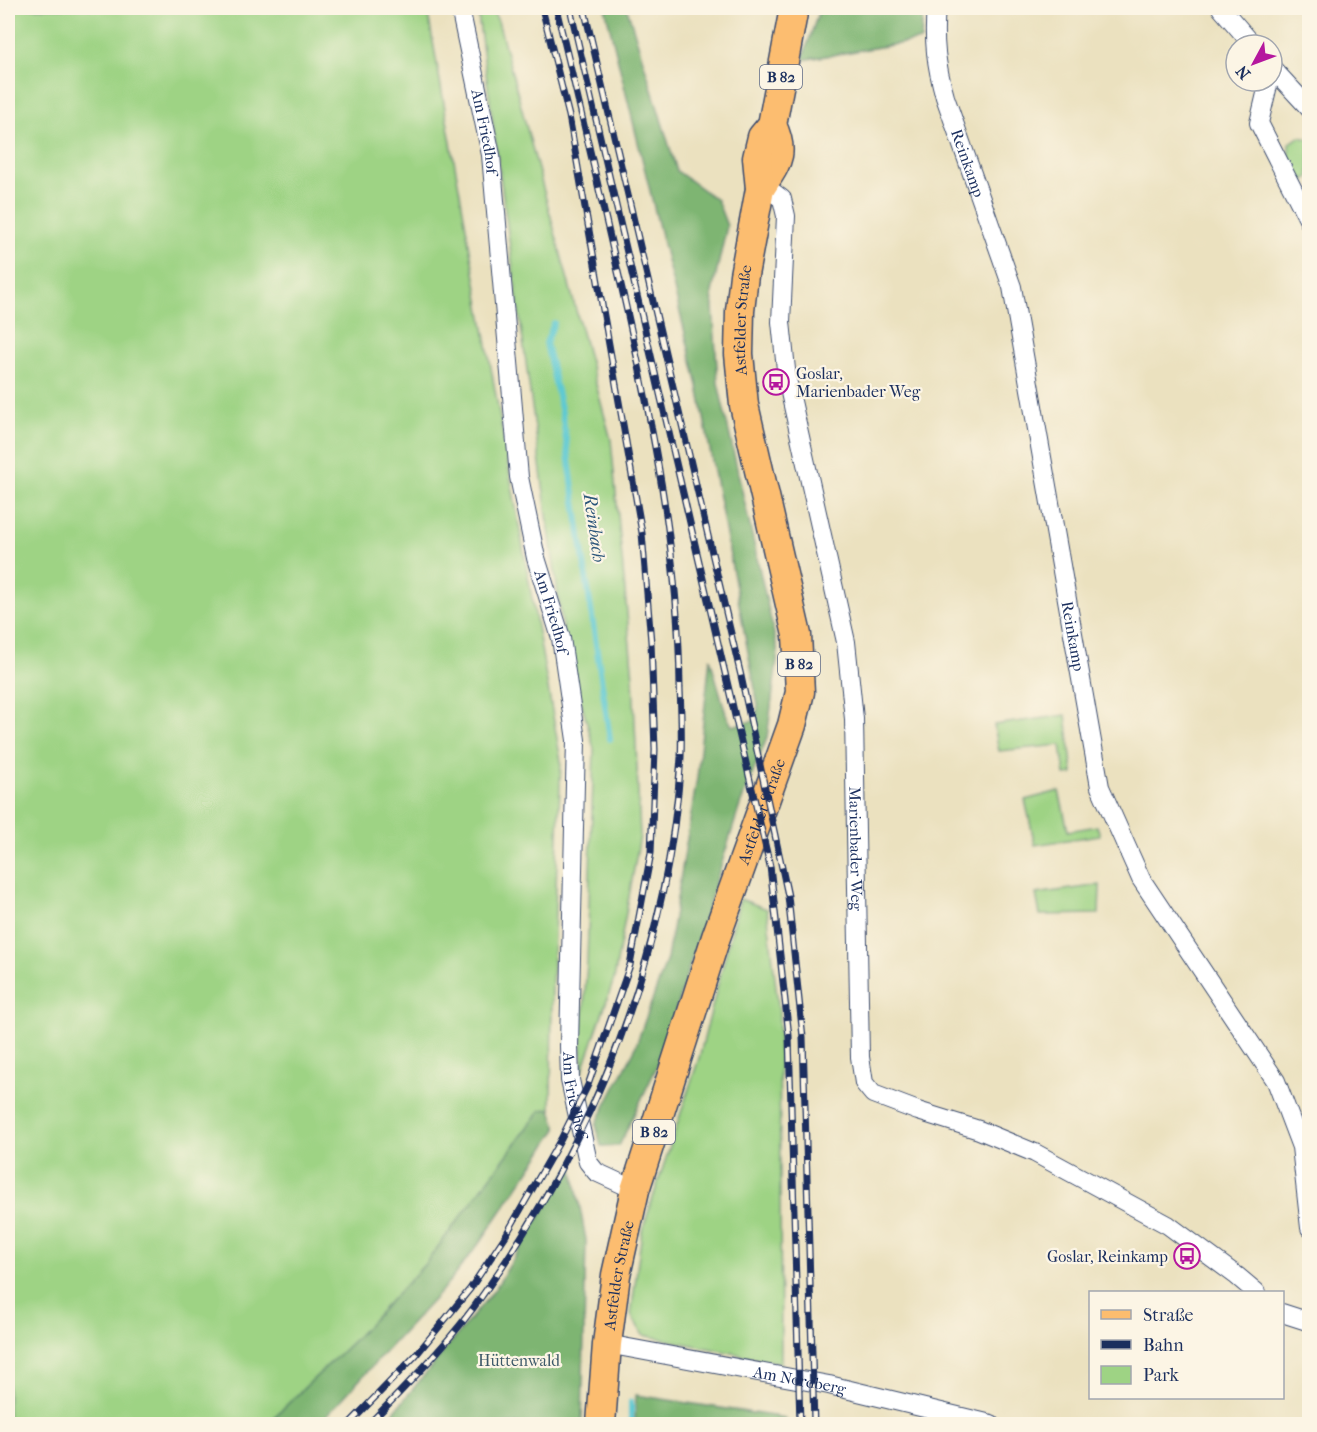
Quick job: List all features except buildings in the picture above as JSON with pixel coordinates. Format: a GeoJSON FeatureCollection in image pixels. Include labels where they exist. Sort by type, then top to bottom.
{"type":"FeatureCollection","features":[{"type":"Feature","properties":{"kind":"main road","name":"Astfelder Straße"},"geometry":{"type":"LineString","coordinates":[[601,1425],[607,1344],[616,1275],[636,1190],[716,937],[792,725],[800,692],[796,635],[744,405],[739,354],[744,275],[760,189],[777,162],[779,151],[780,142],[772,125],[794,8]]}},
{"type":"Feature","properties":{"kind":"street","name":"Am Friedhof"},"geometry":{"type":"LineString","coordinates":[[460,8],[491,155],[519,477],[536,558],[561,638],[576,740],[570,1080],[588,1162],[596,1173],[636,1190]]}},
{"type":"Feature","properties":{"kind":"street","name":"Reinkamp"},"geometry":{"type":"LineString","coordinates":[[936,8],[934,31],[936,65],[945,97],[1012,288],[1100,787],[1141,879],[1276,1081],[1301,1147],[1310,1228]]}},
{"type":"Feature","properties":{"kind":"street"},"geometry":{"type":"LineString","coordinates":[[1221,8],[1242,33]]}},
{"type":"Feature","properties":{"kind":"street"},"geometry":{"type":"LineString","coordinates":[[1284,82],[1310,109]]}},
{"type":"Feature","properties":{"kind":"street"},"geometry":{"type":"LineString","coordinates":[[1266,93],[1259,123],[1310,223]]}},
{"type":"Feature","properties":{"kind":"street","name":"Marienbader Weg"},"geometry":{"type":"LineString","coordinates":[[760,189],[774,193],[782,199],[786,216],[781,322],[788,379],[846,642],[854,719],[860,1058],[864,1083],[873,1094],[979,1130],[1035,1153],[1168,1225],[1254,1291]]}},
{"type":"Feature","properties":{"kind":"street"},"geometry":{"type":"LineString","coordinates":[[1284,1314],[1310,1323]]}},
{"type":"Feature","properties":{"kind":"street","name":"Am Nordberg"},"geometry":{"type":"LineString","coordinates":[[607,1344],[829,1384],[991,1425]]}},
{"type":"Feature","properties":{"kind":"green space"},"geometry":{"type":"Polygon","coordinates":[[[8,8],[427,8],[561,761],[552,986],[551,1109],[541,1110],[426,1263],[355,1339],[267,1424],[8,1424],[8,8]]]}},
{"type":"Feature","properties":{"kind":"green space"},"geometry":{"type":"Polygon","coordinates":[[[477,8],[491,8],[498,21],[611,440],[633,678],[640,836],[614,979],[582,1073],[594,749],[564,638],[477,8]]]}},
{"type":"Feature","properties":{"kind":"green space"},"geometry":{"type":"Polygon","coordinates":[[[605,8],[627,8],[677,171],[717,200],[727,226],[712,292],[718,383],[778,652],[767,738],[740,805],[660,1060],[619,1146],[601,1146],[596,1124],[634,1051],[667,959],[697,778],[710,658],[726,714],[732,726],[756,720],[758,705],[698,386],[605,8]]]}},
{"type":"Feature","properties":{"kind":"green space"},"geometry":{"type":"Polygon","coordinates":[[[820,8],[923,8],[921,40],[802,60],[820,8]]]}},
{"type":"Feature","properties":{"kind":"green space"},"geometry":{"type":"Polygon","coordinates":[[[1299,137],[1310,139],[1309,177],[1301,182],[1289,157],[1289,144],[1299,137]]]}},
{"type":"Feature","properties":{"kind":"green space"},"geometry":{"type":"Polygon","coordinates":[[[1066,715],[1073,774],[1065,775],[1061,745],[999,751],[994,725],[1066,715]]]}},
{"type":"Feature","properties":{"kind":"green space"},"geometry":{"type":"Polygon","coordinates":[[[1059,791],[1068,831],[1097,826],[1100,835],[1035,845],[1025,800],[1059,791]]]}},
{"type":"Feature","properties":{"kind":"green space"},"geometry":{"type":"Polygon","coordinates":[[[1100,885],[1099,914],[1040,915],[1036,894],[1100,885]]]}},
{"type":"Feature","properties":{"kind":"green space"},"geometry":{"type":"Polygon","coordinates":[[[740,899],[767,909],[779,1013],[781,1363],[643,1335],[631,1315],[642,1231],[699,1058],[740,899]]]}},
{"type":"Feature","properties":{"kind":"green space"},"geometry":{"type":"Polygon","coordinates":[[[551,1109],[557,1129],[481,1241],[445,1287],[319,1424],[267,1424],[355,1339],[426,1263],[541,1110],[551,1109]]]}},
{"type":"Feature","properties":{"kind":"green space","name":"Hüttenwald"},"geometry":{"type":"Polygon","coordinates":[[[572,1164],[586,1240],[582,1424],[384,1424],[495,1289],[572,1164]]]}},
{"type":"Feature","properties":{"kind":"green space"},"geometry":{"type":"Polygon","coordinates":[[[636,1395],[785,1418],[786,1424],[635,1424],[636,1395]]]}},
{"type":"Feature","properties":{"kind":"waterway","name":"Reinbach"},"geometry":{"type":"LineString","coordinates":[[554,323],[546,343],[562,413],[610,739]]}},
{"type":"Feature","properties":{"kind":"waterway"},"geometry":{"type":"LineString","coordinates":[[631,1402],[631,1424]]}},
{"type":"Feature","properties":{"kind":"railway"},"geometry":{"type":"LineString","coordinates":[[349,1424],[416,1355],[470,1289],[506,1235],[561,1139],[588,1085],[630,965],[651,853],[655,750],[651,642],[642,533],[569,116],[542,8]]}},
{"type":"Feature","properties":{"kind":"railway"},"geometry":{"type":"LineString","coordinates":[[369,1424],[429,1361],[471,1311],[525,1232],[561,1169],[593,1104],[620,1038],[643,971],[661,902],[673,830],[681,757],[681,731],[675,587],[662,487],[633,339],[556,8]]}},
{"type":"Feature","properties":{"kind":"railway"},"geometry":{"type":"LineString","coordinates":[[570,8],[770,866],[789,1036],[800,1424]]}},
{"type":"Feature","properties":{"kind":"railway"},"geometry":{"type":"LineString","coordinates":[[584,8],[741,676],[788,896],[803,1037],[814,1424]]}},
{"type":"Feature","properties":{"kind":"place","name":"Goslar, Marienbader Weg"},"geometry":{"type":"Point","coordinates":[776,382]}},
{"type":"Feature","properties":{"kind":"place","name":"Goslar, Reinkamp"},"geometry":{"type":"Point","coordinates":[1187,1256]}}]}
